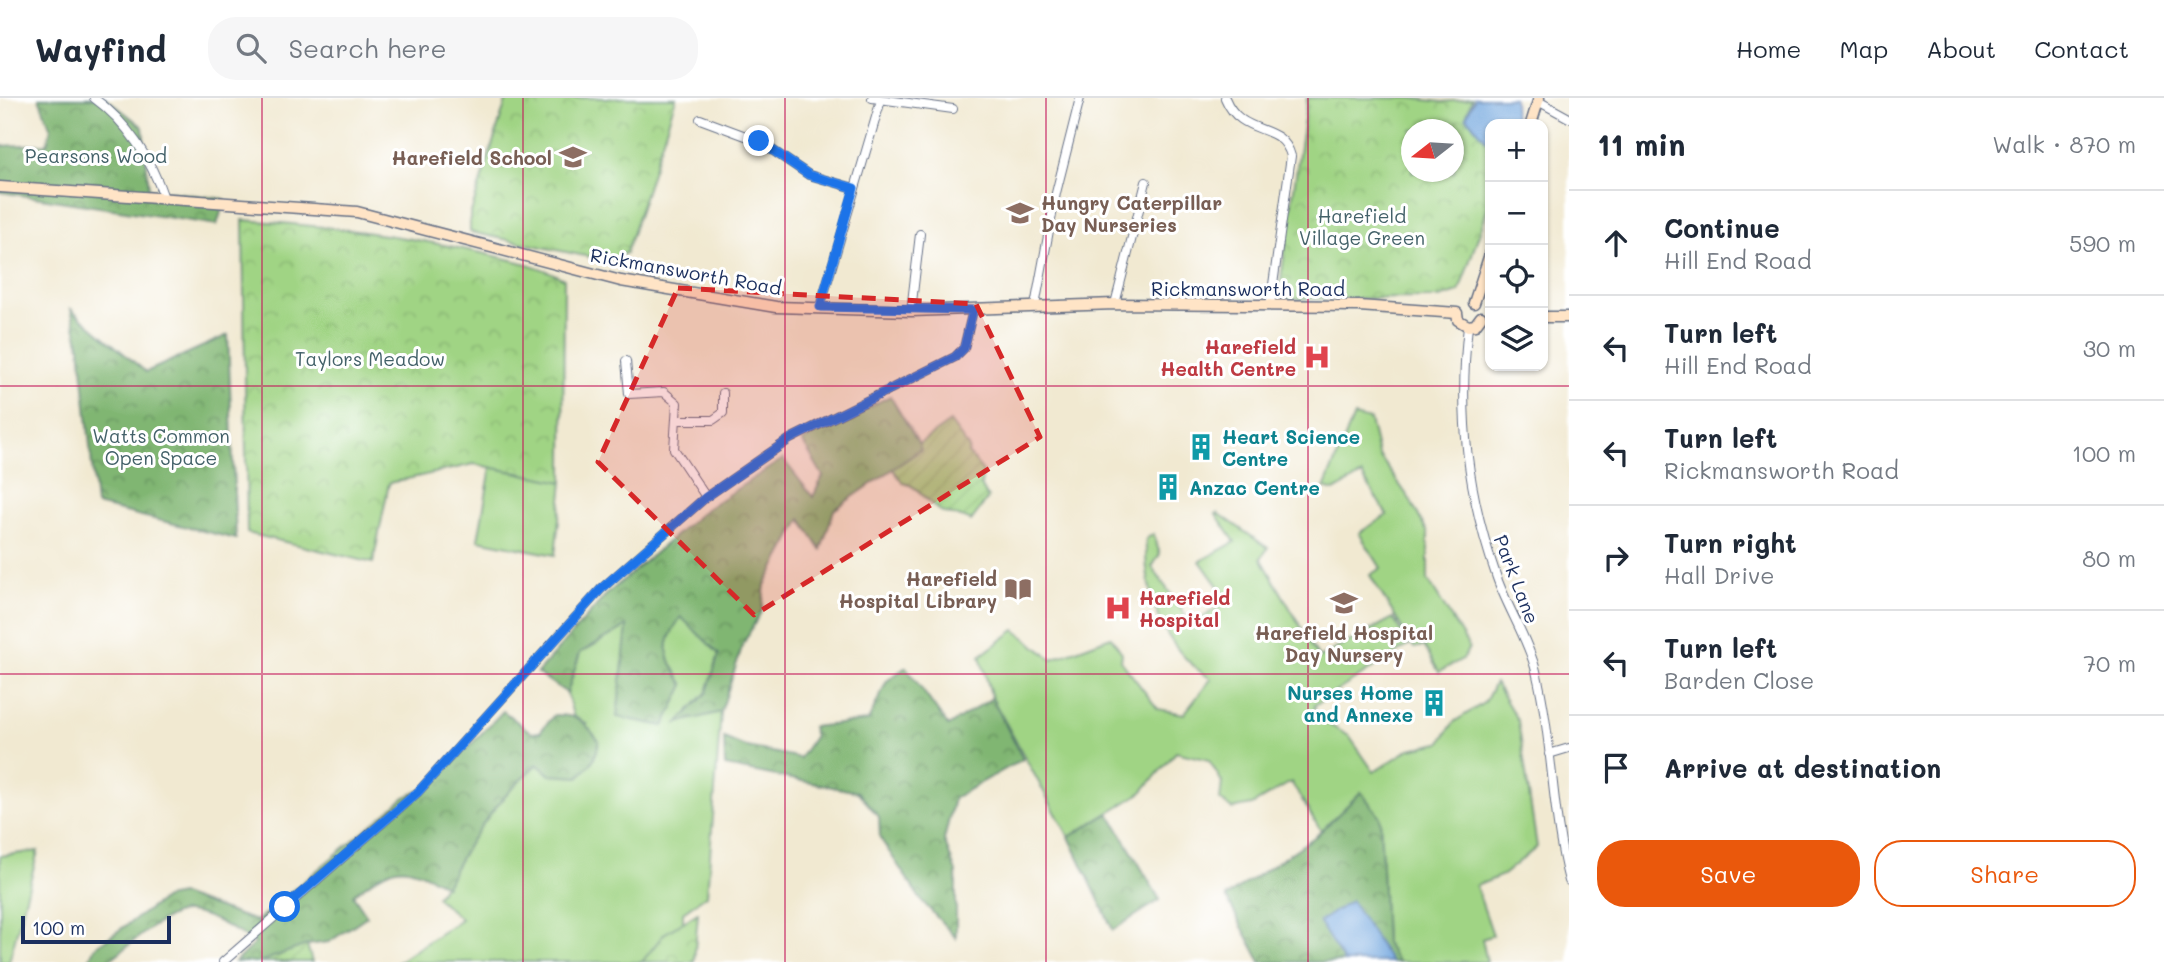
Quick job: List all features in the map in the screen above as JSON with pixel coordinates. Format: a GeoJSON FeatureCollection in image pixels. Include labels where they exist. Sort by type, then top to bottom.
{"type":"FeatureCollection","features":[{"type":"Feature","properties":{"kind":"street"},"geometry":{"type":"LineString","coordinates":[[94,98],[111,111],[129,131],[164,198]]}},
{"type":"Feature","properties":{"kind":"street"},"geometry":{"type":"LineString","coordinates":[[1035,306],[1056,193],[1080,98]]}},
{"type":"Feature","properties":{"kind":"street"},"geometry":{"type":"LineString","coordinates":[[1225,98],[1241,122],[1278,137],[1291,156],[1270,306]]}},
{"type":"Feature","properties":{"kind":"street"},"geometry":{"type":"LineString","coordinates":[[820,307],[877,99],[953,109]]}},
{"type":"Feature","properties":{"kind":"street"},"geometry":{"type":"LineString","coordinates":[[1533,119],[1539,99],[1569,118]]}},
{"type":"Feature","properties":{"kind":"street"},"geometry":{"type":"LineString","coordinates":[[700,119],[759,141],[809,175],[854,188]]}},
{"type":"Feature","properties":{"kind":"street"},"geometry":{"type":"LineString","coordinates":[[1115,304],[1146,182]]}},
{"type":"Feature","properties":{"kind":"street","name":"Rickmansworth Road"},"geometry":{"type":"LineString","coordinates":[[0,187],[357,212],[621,281],[776,307],[911,311],[1115,304],[1359,306],[1457,313]]}},
{"type":"Feature","properties":{"kind":"street"},"geometry":{"type":"LineString","coordinates":[[911,311],[920,234]]}},
{"type":"Feature","properties":{"kind":"street"},"geometry":{"type":"LineString","coordinates":[[1474,303],[1485,269]]}},
{"type":"Feature","properties":{"kind":"street"},"geometry":{"type":"LineString","coordinates":[[1463,303],[1474,303],[1485,317],[1475,325],[1468,326],[1458,320],[1457,313],[1463,303]]}},
{"type":"Feature","properties":{"kind":"street"},"geometry":{"type":"LineString","coordinates":[[223,962],[418,792],[601,589],[706,497],[790,439],[955,357],[964,348],[973,310]]}},
{"type":"Feature","properties":{"kind":"street"},"geometry":{"type":"LineString","coordinates":[[1548,317],[1569,317]]}},
{"type":"Feature","properties":{"kind":"street","name":"Park Lane"},"geometry":{"type":"LineString","coordinates":[[1468,326],[1462,429],[1470,477],[1497,579],[1535,667],[1544,708],[1559,843],[1569,881]]}},
{"type":"Feature","properties":{"kind":"street"},"geometry":{"type":"LineString","coordinates":[[626,361],[629,394],[664,392],[677,403],[674,449],[706,497]]}},
{"type":"Feature","properties":{"kind":"street"},"geometry":{"type":"LineString","coordinates":[[676,420],[713,420],[723,413],[723,394]]}},
{"type":"Feature","properties":{"kind":"street"},"geometry":{"type":"LineString","coordinates":[[1549,754],[1569,748]]}},
{"type":"Feature","properties":{"kind":"highlighted area"},"geometry":{"type":"Polygon","coordinates":[[[678,288],[976,304],[1040,437],[754,615],[598,462],[678,288]]]}},
{"type":"Feature","properties":{"kind":"green space","name":"Pearsons Wood"},"geometry":{"type":"Polygon","coordinates":[[[39,98],[106,98],[143,127],[149,189],[225,199],[217,225],[0,192],[0,146],[47,144],[51,129],[39,98]]]}},
{"type":"Feature","properties":{"kind":"green space","name":"Harefield School"},"geometry":{"type":"Polygon","coordinates":[[[507,98],[676,98],[626,253],[609,261],[470,232],[470,216],[507,98]]]}},
{"type":"Feature","properties":{"kind":"green space","name":"Harefield Village Green"},"geometry":{"type":"Polygon","coordinates":[[[1307,98],[1410,98],[1442,102],[1472,99],[1466,117],[1485,138],[1485,217],[1459,292],[1439,298],[1278,299],[1307,98]]]}},
{"type":"Feature","properties":{"kind":"green space","name":"Taylors Meadow"},"geometry":{"type":"Polygon","coordinates":[[[243,220],[332,228],[418,240],[522,262],[564,279],[563,482],[474,464],[389,483],[373,563],[247,533],[243,220]]]}},
{"type":"Feature","properties":{"kind":"green space","name":"Watts Common Open Space"},"geometry":{"type":"Polygon","coordinates":[[[71,309],[146,372],[228,335],[236,539],[96,505],[80,347],[71,309]]]}},
{"type":"Feature","properties":{"kind":"green space"},"geometry":{"type":"Polygon","coordinates":[[[890,396],[922,449],[834,510],[821,550],[801,519],[765,585],[762,610],[743,644],[721,712],[678,723],[707,692],[719,654],[681,617],[670,636],[667,651],[684,685],[664,726],[617,717],[627,626],[580,653],[567,693],[537,673],[606,595],[706,509],[783,459],[813,497],[823,476],[802,441],[890,396]]]}},
{"type":"Feature","properties":{"kind":"green space"},"geometry":{"type":"Polygon","coordinates":[[[1354,416],[1370,420],[1378,454],[1409,498],[1428,533],[1428,580],[1469,647],[1464,658],[1439,672],[1424,646],[1414,648],[1370,575],[1381,568],[1359,533],[1387,515],[1362,475],[1334,491],[1324,488],[1354,416]]]}},
{"type":"Feature","properties":{"kind":"green space"},"geometry":{"type":"Polygon","coordinates":[[[950,422],[969,448],[968,453],[983,471],[981,485],[988,498],[971,521],[938,510],[915,488],[903,483],[893,469],[921,450],[919,444],[950,422]]]}},
{"type":"Feature","properties":{"kind":"green space"},"geometry":{"type":"Polygon","coordinates":[[[491,467],[563,482],[555,555],[478,540],[491,467]]]}},
{"type":"Feature","properties":{"kind":"green space"},"geometry":{"type":"Polygon","coordinates":[[[1216,514],[1268,548],[1261,558],[1319,658],[1393,618],[1409,645],[1315,705],[1314,716],[1349,736],[1374,772],[1410,749],[1440,743],[1454,722],[1485,702],[1495,683],[1518,721],[1537,847],[1503,875],[1476,886],[1493,935],[1482,939],[1487,962],[1398,962],[1385,943],[1380,817],[1361,792],[1321,831],[1291,782],[1252,805],[1232,809],[1220,800],[1222,782],[1209,760],[1176,752],[1142,792],[1069,837],[992,698],[980,656],[1015,630],[1052,659],[1111,637],[1122,653],[1121,661],[1158,709],[1184,714],[1211,679],[1180,652],[1159,618],[1148,580],[1146,539],[1153,534],[1160,554],[1152,567],[1192,625],[1228,600],[1200,561],[1235,542],[1216,514]]]}},
{"type":"Feature","properties":{"kind":"green space"},"geometry":{"type":"Polygon","coordinates":[[[681,616],[719,654],[707,692],[679,722],[721,712],[707,895],[683,912],[683,923],[664,934],[643,962],[398,962],[461,919],[436,897],[463,851],[497,805],[537,764],[550,775],[587,724],[573,715],[567,693],[580,653],[627,626],[684,685],[668,651],[670,636],[681,616]]]}},
{"type":"Feature","properties":{"kind":"green space"},"geometry":{"type":"Polygon","coordinates":[[[906,667],[948,726],[992,698],[1023,759],[954,798],[944,840],[956,872],[956,938],[921,900],[880,838],[879,817],[858,792],[725,766],[724,738],[743,746],[800,758],[814,737],[812,727],[868,721],[887,681],[906,667]]]}},
{"type":"Feature","properties":{"kind":"green space"},"geometry":{"type":"Polygon","coordinates":[[[503,711],[532,733],[540,732],[554,715],[581,720],[599,741],[596,752],[590,765],[578,777],[550,775],[537,764],[509,791],[485,820],[446,886],[407,869],[389,871],[353,895],[367,916],[329,942],[307,945],[260,962],[235,962],[255,943],[205,916],[184,912],[157,924],[107,962],[89,960],[94,948],[165,898],[181,895],[256,921],[405,797],[431,786],[503,711]]]}},
{"type":"Feature","properties":{"kind":"green space"},"geometry":{"type":"Polygon","coordinates":[[[1361,792],[1380,817],[1385,943],[1398,962],[1261,962],[1226,897],[1316,836],[1361,792]]]}},
{"type":"Feature","properties":{"kind":"green space"},"geometry":{"type":"Polygon","coordinates":[[[1109,813],[1160,900],[1113,930],[1069,837],[1109,813]]]}},
{"type":"Feature","properties":{"kind":"green space"},"geometry":{"type":"Polygon","coordinates":[[[38,851],[9,962],[0,962],[0,856],[38,851]]]}},
{"type":"Feature","properties":{"kind":"green space"},"geometry":{"type":"Polygon","coordinates":[[[698,913],[694,962],[642,962],[664,934],[698,913]]]}},
{"type":"Feature","properties":{"kind":"green space"},"geometry":{"type":"Polygon","coordinates":[[[307,945],[312,962],[260,962],[307,945]]]}},
{"type":"Feature","properties":{"kind":"water"},"geometry":{"type":"Polygon","coordinates":[[[1475,98],[1514,98],[1515,119],[1485,119],[1485,139],[1466,117],[1475,98]]]}},
{"type":"Feature","properties":{"kind":"water"},"geometry":{"type":"Polygon","coordinates":[[[1351,901],[1391,962],[1344,962],[1319,922],[1351,901]]]}},
{"type":"Feature","properties":{"kind":"place","name":"Harefield School"},"geometry":{"type":"Point","coordinates":[573,157]}},
{"type":"Feature","properties":{"kind":"place","name":"Hungry Caterpillar Day Nurseries"},"geometry":{"type":"Point","coordinates":[1020,213]}},
{"type":"Feature","properties":{"kind":"place","name":"Harefield Health Centre"},"geometry":{"type":"Point","coordinates":[1317,357]}},
{"type":"Feature","properties":{"kind":"place","name":"Heart Science Centre"},"geometry":{"type":"Point","coordinates":[1201,447]}},
{"type":"Feature","properties":{"kind":"place","name":"Anzac Centre"},"geometry":{"type":"Point","coordinates":[1168,487]}},
{"type":"Feature","properties":{"kind":"place","name":"Harefield Hospital Library"},"geometry":{"type":"Point","coordinates":[1018,589]}},
{"type":"Feature","properties":{"kind":"place","name":"Harefield Hospital Day Nursery"},"geometry":{"type":"Point","coordinates":[1344,603]}},
{"type":"Feature","properties":{"kind":"place","name":"Harefield Hospital"},"geometry":{"type":"Point","coordinates":[1118,608]}},
{"type":"Feature","properties":{"kind":"place","name":"Nurses Home and Annexe"},"geometry":{"type":"Point","coordinates":[1434,703]}},
{"type":"Feature","properties":{"kind":"route"},"geometry":{"type":"LineString","coordinates":[[285,907],[418,792],[601,589],[706,497],[790,439],[955,357],[964,348],[973,310],[911,311],[820,307],[854,188],[809,175],[759,141]]}}]}
